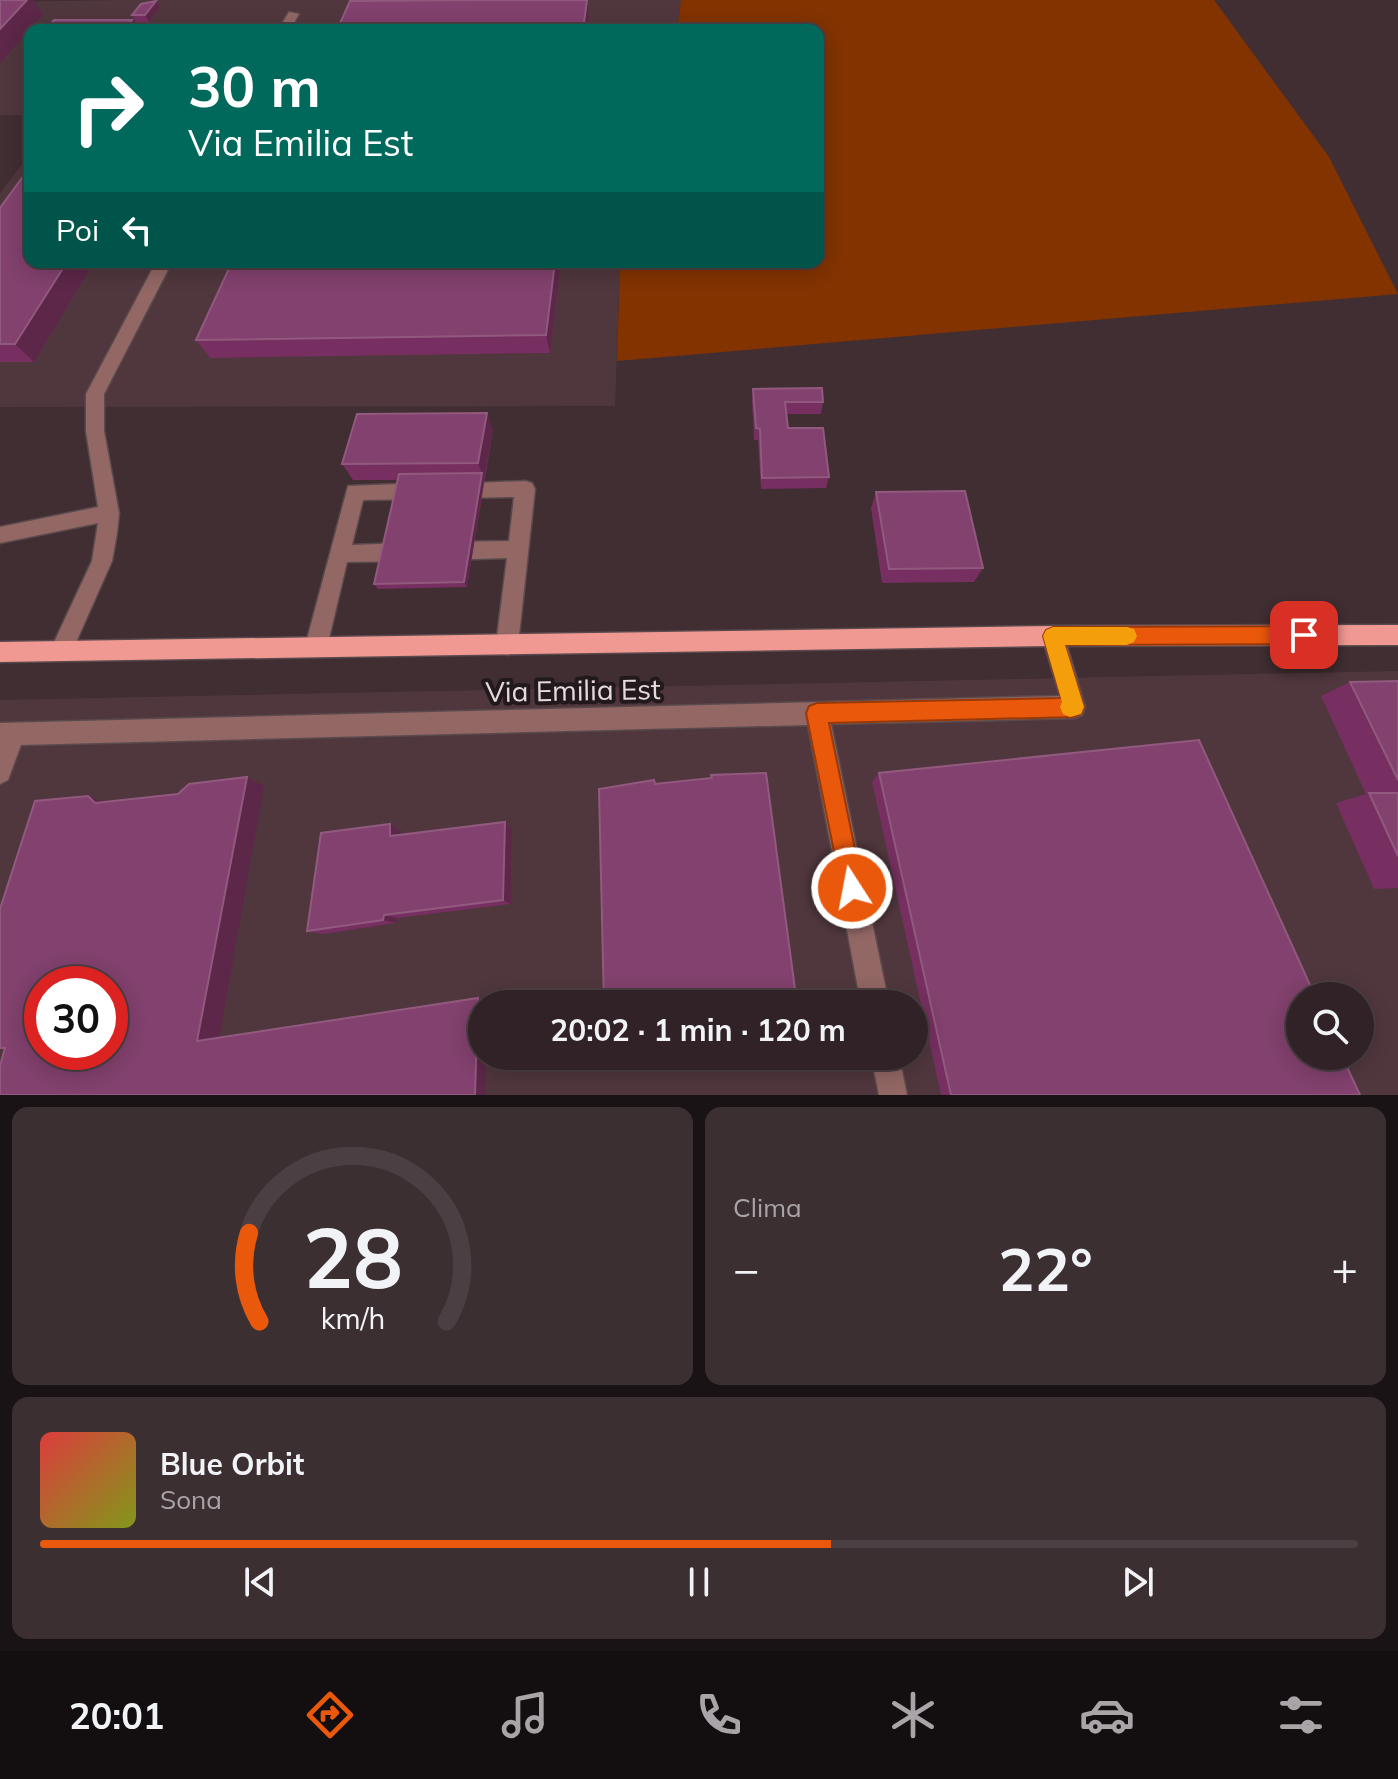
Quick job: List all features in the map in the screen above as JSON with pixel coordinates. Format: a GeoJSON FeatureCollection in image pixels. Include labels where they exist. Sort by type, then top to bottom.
{"type":"FeatureCollection","features":[{"type":"Feature","properties":{"kind":"main road","name":"Via Emilia Est"},"geometry":{"type":"LineString","coordinates":[[0,652],[1053,636],[1398,635]]}},
{"type":"Feature","properties":{"kind":"street"},"geometry":{"type":"LineString","coordinates":[[287,24],[293,14]]}},
{"type":"Feature","properties":{"kind":"street"},"geometry":{"type":"LineString","coordinates":[[61,651],[102,561],[109,513],[95,431],[95,394],[161,268]]}},
{"type":"Feature","properties":{"kind":"street"},"geometry":{"type":"LineString","coordinates":[[316,647],[355,492],[525,489],[507,645]]}},
{"type":"Feature","properties":{"kind":"street"},"geometry":{"type":"LineString","coordinates":[[0,535],[109,513]]}},
{"type":"Feature","properties":{"kind":"street"},"geometry":{"type":"LineString","coordinates":[[340,554],[518,549]]}},
{"type":"Feature","properties":{"kind":"street","name":"Via Emilia Est"},"geometry":{"type":"LineString","coordinates":[[7,734],[1074,707],[1053,636]]}},
{"type":"Feature","properties":{"kind":"street"},"geometry":{"type":"LineString","coordinates":[[817,713],[872,990]]}},
{"type":"Feature","properties":{"kind":"street"},"geometry":{"type":"LineString","coordinates":[[0,772],[7,734]]}},
{"type":"Feature","properties":{"kind":"street"},"geometry":{"type":"LineString","coordinates":[[888,1070],[893,1095]]}},
{"type":"Feature","properties":{"kind":"shaded area"},"geometry":{"type":"Polygon","coordinates":[[[681,0],[678,24],[24,24],[24,115],[0,115],[0,2],[681,0]]]}},
{"type":"Feature","properties":{"kind":"shaded area"},"geometry":{"type":"Polygon","coordinates":[[[681,0],[1214,0],[1329,157],[1398,294],[617,361],[620,268],[824,268],[824,24],[678,24],[681,0]]]}},
{"type":"Feature","properties":{"kind":"shaded area"},"geometry":{"type":"Polygon","coordinates":[[[24,162],[24,268],[620,268],[615,406],[0,407],[0,193],[24,162]]]}},
{"type":"Feature","properties":{"kind":"shaded area"},"geometry":{"type":"Polygon","coordinates":[[[1398,671],[1398,1095],[0,1095],[0,700],[1398,671]]]}},
{"type":"Feature","properties":{"kind":"building"},"geometry":{"type":"Polygon","coordinates":[[[0,0],[27,0],[0,29],[0,0]]]}},
{"type":"Feature","properties":{"kind":"building"},"geometry":{"type":"Polygon","coordinates":[[[587,0],[584,24],[340,24],[350,1],[587,0]]]}},
{"type":"Feature","properties":{"kind":"building"},"geometry":{"type":"Polygon","coordinates":[[[156,1],[145,15],[132,15],[141,4],[156,1]]]}},
{"type":"Feature","properties":{"kind":"building"},"geometry":{"type":"Polygon","coordinates":[[[54,20],[132,20],[129,24],[50,24],[54,20]]]}},
{"type":"Feature","properties":{"kind":"building"},"geometry":{"type":"Polygon","coordinates":[[[24,175],[24,268],[63,268],[15,344],[0,344],[0,208],[24,175]]]}},
{"type":"Feature","properties":{"kind":"building"},"geometry":{"type":"Polygon","coordinates":[[[229,268],[554,268],[546,335],[196,340],[229,268]]]}},
{"type":"Feature","properties":{"kind":"building"},"geometry":{"type":"Polygon","coordinates":[[[822,388],[823,402],[785,402],[788,428],[823,428],[829,477],[762,478],[760,429],[756,428],[753,389],[822,388]]]}},
{"type":"Feature","properties":{"kind":"building"},"geometry":{"type":"Polygon","coordinates":[[[487,413],[478,463],[342,464],[357,414],[487,413]]]}},
{"type":"Feature","properties":{"kind":"building"},"geometry":{"type":"Polygon","coordinates":[[[482,473],[464,582],[374,584],[399,474],[482,473]]]}},
{"type":"Feature","properties":{"kind":"building"},"geometry":{"type":"Polygon","coordinates":[[[965,491],[983,568],[889,569],[876,492],[965,491]]]}},
{"type":"Feature","properties":{"kind":"building"},"geometry":{"type":"Polygon","coordinates":[[[1398,681],[1398,780],[1350,682],[1398,681]]]}},
{"type":"Feature","properties":{"kind":"building"},"geometry":{"type":"Polygon","coordinates":[[[1199,740],[1309,982],[1286,982],[1286,1070],[1348,1070],[1360,1095],[951,1095],[879,773],[1199,740]]]}},
{"type":"Feature","properties":{"kind":"building"},"geometry":{"type":"Polygon","coordinates":[[[766,773],[795,990],[604,990],[599,789],[654,780],[655,784],[712,778],[711,775],[766,773]]]}},
{"type":"Feature","properties":{"kind":"building"},"geometry":{"type":"Polygon","coordinates":[[[247,777],[197,1041],[468,1000],[468,1070],[476,1070],[475,1095],[0,1095],[0,1066],[5,1048],[0,1048],[0,909],[35,801],[88,796],[95,803],[178,794],[189,784],[247,777]]]}},
{"type":"Feature","properties":{"kind":"building"},"geometry":{"type":"Polygon","coordinates":[[[1369,793],[1398,793],[1398,856],[1369,793]]]}},
{"type":"Feature","properties":{"kind":"building"},"geometry":{"type":"Polygon","coordinates":[[[505,822],[503,900],[384,915],[383,920],[307,931],[321,833],[390,824],[390,836],[505,822]]]}},
{"type":"Feature","properties":{"kind":"slow traffic"},"geometry":{"type":"LineString","coordinates":[[1070,707],[1074,707],[1053,636],[1127,636]]}},
{"type":"Feature","properties":{"kind":"route"},"geometry":{"type":"LineString","coordinates":[[852,888],[817,713],[1074,707],[1053,636],[1304,635]]}}]}
